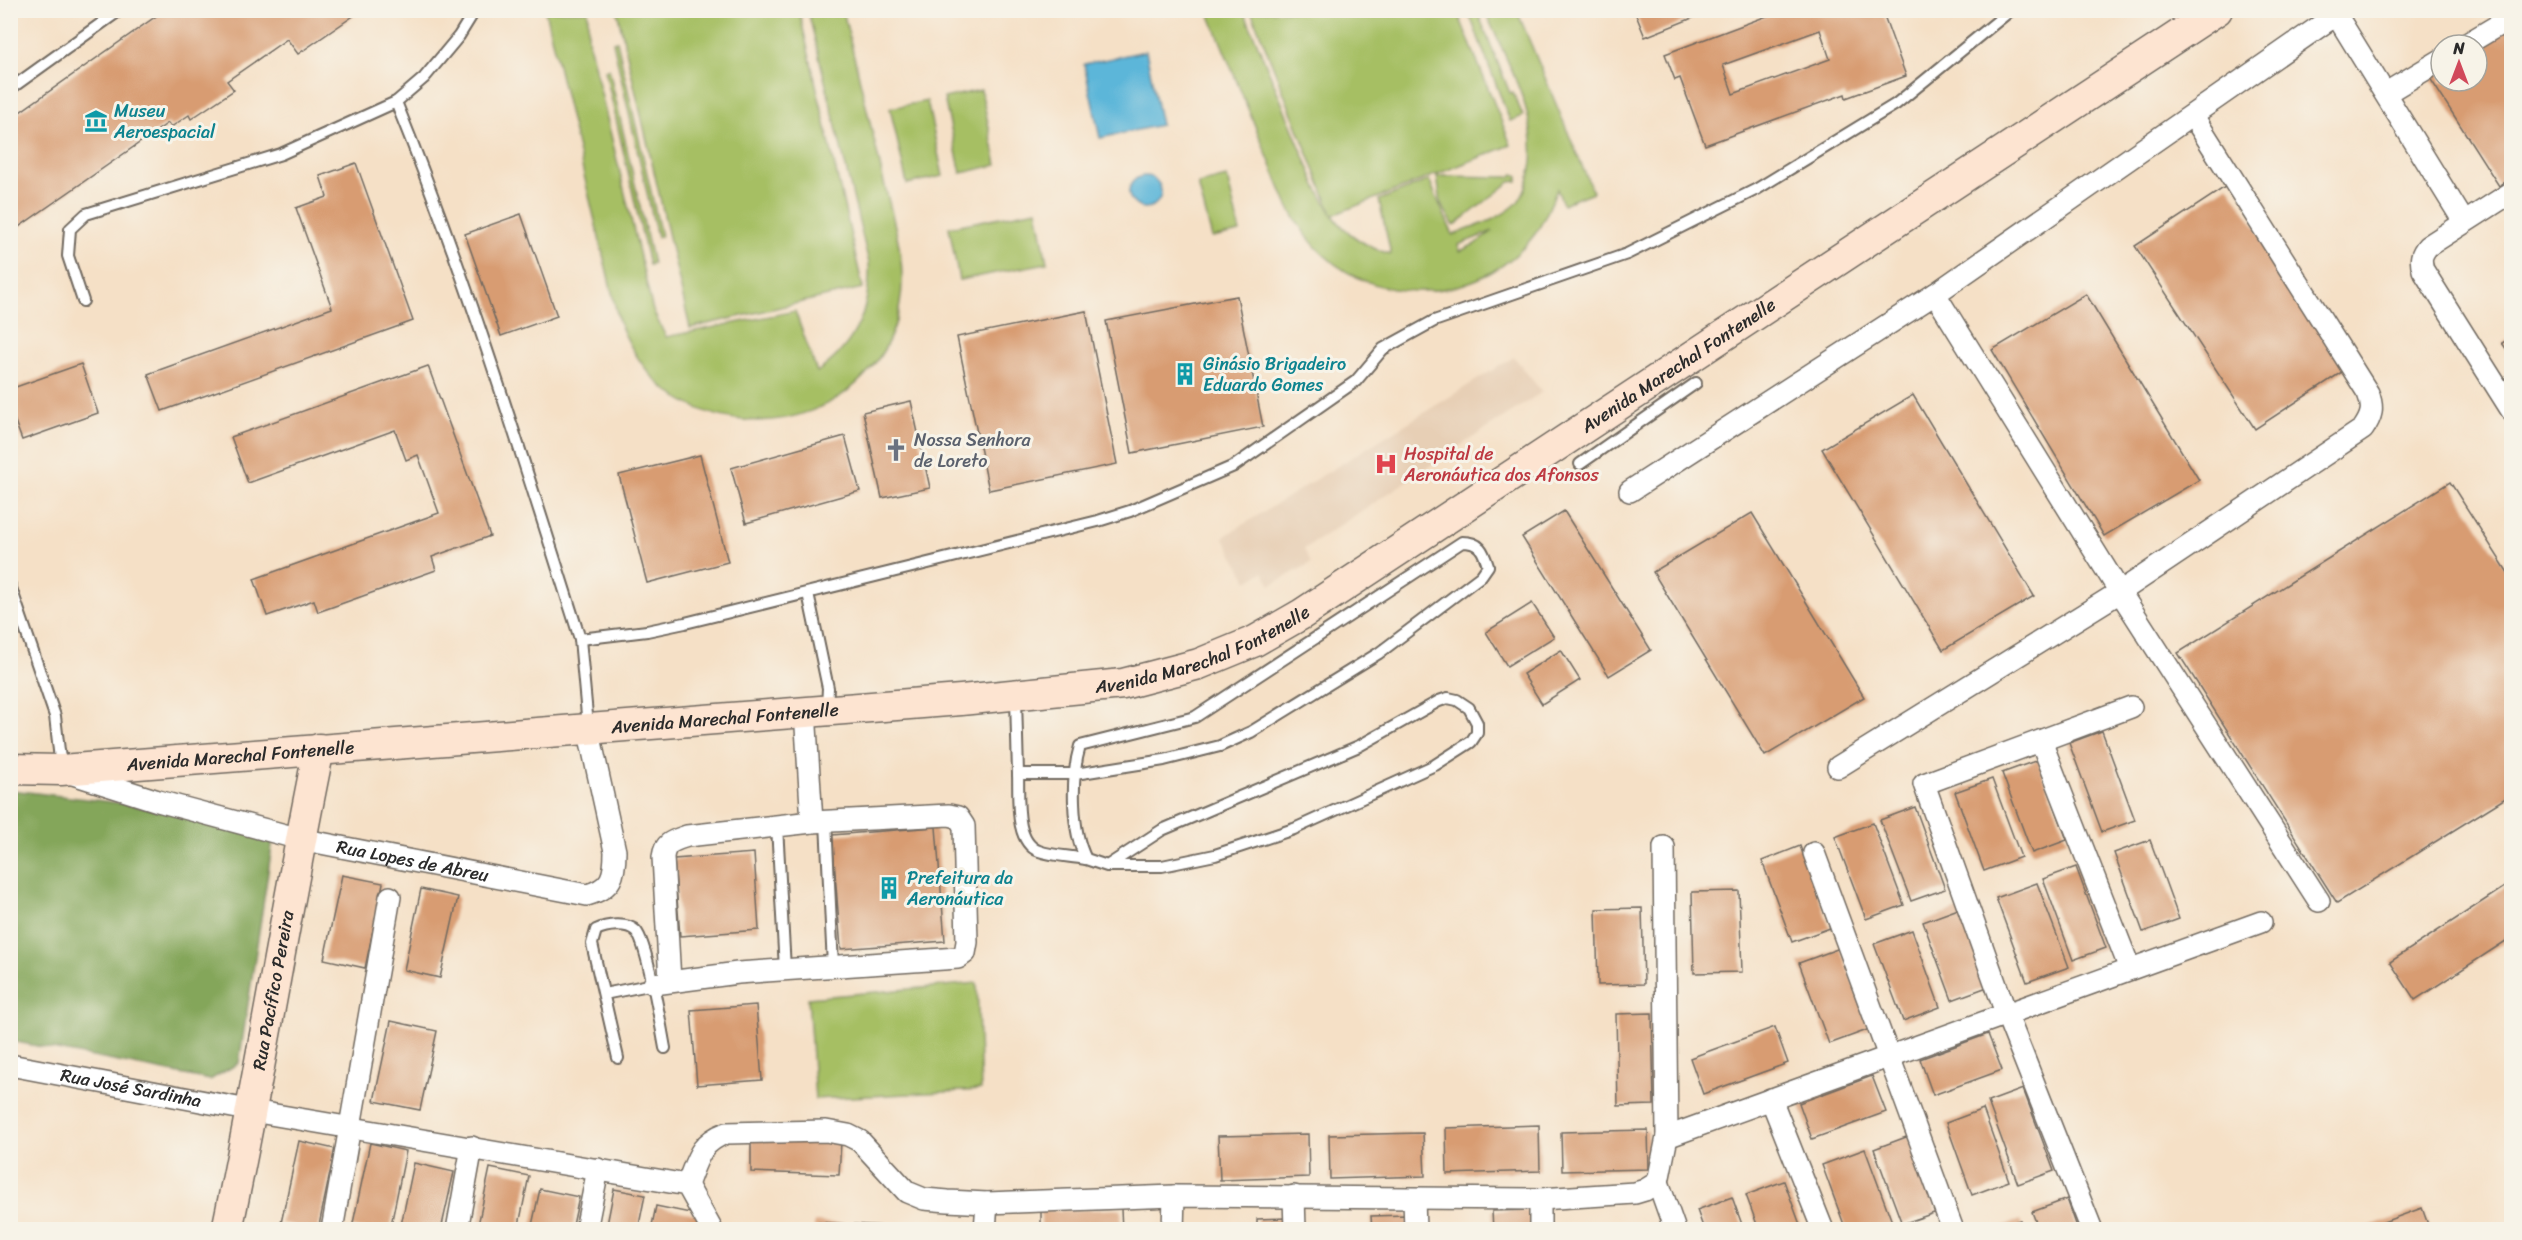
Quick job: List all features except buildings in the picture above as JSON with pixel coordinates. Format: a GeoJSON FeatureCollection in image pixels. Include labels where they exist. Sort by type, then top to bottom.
{"type":"FeatureCollection","features":[{"type":"Feature","properties":{"kind":"main road","name":"Avenida Marechal Fontenelle"},"geometry":{"type":"LineString","coordinates":[[10,769],[62,770],[1016,694],[1123,684],[1199,664],[1255,641],[1302,614],[1467,504],[1587,442],[2217,10]]}},
{"type":"Feature","properties":{"kind":"main road","name":"Rua Pacífico Pereira"},"geometry":{"type":"LineString","coordinates":[[227,1230],[252,1111],[300,839],[319,749]]}},
{"type":"Feature","properties":{"kind":"street"},"geometry":{"type":"LineString","coordinates":[[1630,491],[1935,294],[2340,13],[2464,222]]}},
{"type":"Feature","properties":{"kind":"street"},"geometry":{"type":"LineString","coordinates":[[2484,33],[2511,16]]}},
{"type":"Feature","properties":{"kind":"street"},"geometry":{"type":"LineString","coordinates":[[2386,93],[2429,67]]}},
{"type":"Feature","properties":{"kind":"street"},"geometry":{"type":"LineString","coordinates":[[1838,767],[2120,591],[2362,429],[2371,418],[2373,404],[2367,393],[2193,116]]}},
{"type":"Feature","properties":{"kind":"street"},"geometry":{"type":"LineString","coordinates":[[2511,192],[2428,246],[2420,260],[2423,270],[2511,411]]}},
{"type":"Feature","properties":{"kind":"street"},"geometry":{"type":"LineString","coordinates":[[1935,294],[2120,591],[2319,901]]}},
{"type":"Feature","properties":{"kind":"street"},"geometry":{"type":"LineString","coordinates":[[2092,1230],[2006,1013],[1924,784],[2131,707]]}},
{"type":"Feature","properties":{"kind":"street"},"geometry":{"type":"LineString","coordinates":[[816,711],[819,822]]}},
{"type":"Feature","properties":{"kind":"street","name":"Rua Lopes de Abreu"},"geometry":{"type":"LineString","coordinates":[[62,770],[158,801],[300,839],[587,895],[602,891],[610,881],[615,867],[615,851],[588,728]]}},
{"type":"Feature","properties":{"kind":"street"},"geometry":{"type":"LineString","coordinates":[[2041,741],[2130,969]]}},
{"type":"Feature","properties":{"kind":"street"},"geometry":{"type":"LineString","coordinates":[[949,815],[958,817],[963,826],[967,942],[965,953],[958,958],[785,969],[662,983],[664,847],[670,842],[687,836],[819,822],[949,815]]}},
{"type":"Feature","properties":{"kind":"street"},"geometry":{"type":"LineString","coordinates":[[1664,847],[1667,1137],[1658,1182],[1675,1230]]}},
{"type":"Feature","properties":{"kind":"street"},"geometry":{"type":"LineString","coordinates":[[1814,853],[1953,1230]]}},
{"type":"Feature","properties":{"kind":"street"},"geometry":{"type":"LineString","coordinates":[[332,1230],[390,897]]}},
{"type":"Feature","properties":{"kind":"street"},"geometry":{"type":"LineString","coordinates":[[1667,1137],[2261,922]]}},
{"type":"Feature","properties":{"kind":"street","name":"Rua José Sardinha"},"geometry":{"type":"LineString","coordinates":[[10,1065],[252,1111],[687,1185]]}},
{"type":"Feature","properties":{"kind":"street"},"geometry":{"type":"LineString","coordinates":[[1771,1099],[1822,1230]]}},
{"type":"Feature","properties":{"kind":"street"},"geometry":{"type":"LineString","coordinates":[[712,1230],[687,1185],[701,1149],[713,1138],[726,1133],[826,1131],[848,1135],[860,1141],[907,1192],[924,1199],[987,1203],[1174,1196],[1540,1199],[1635,1193],[1658,1182]]}},
{"type":"Feature","properties":{"kind":"street"},"geometry":{"type":"LineString","coordinates":[[457,1230],[472,1147]]}},
{"type":"Feature","properties":{"kind":"street"},"geometry":{"type":"LineString","coordinates":[[586,1230],[598,1169]]}},
{"type":"Feature","properties":{"kind":"street"},"geometry":{"type":"LineString","coordinates":[[1173,1230],[1174,1196]]}},
{"type":"Feature","properties":{"kind":"street"},"geometry":{"type":"LineString","coordinates":[[1294,1196],[1294,1230]]}},
{"type":"Feature","properties":{"kind":"street"},"geometry":{"type":"LineString","coordinates":[[1414,1199],[1415,1230]]}},
{"type":"Feature","properties":{"kind":"street"},"geometry":{"type":"LineString","coordinates":[[1540,1199],[1540,1230]]}},
{"type":"Feature","properties":{"kind":"street"},"geometry":{"type":"LineString","coordinates":[[985,1230],[987,1203]]}},
{"type":"Feature","properties":{"kind":"lane"},"geometry":{"type":"LineString","coordinates":[[10,89],[120,10]]}},
{"type":"Feature","properties":{"kind":"lane"},"geometry":{"type":"LineString","coordinates":[[83,301],[68,256],[70,229],[86,214],[281,154],[396,102],[424,78],[459,36],[475,10]]}},
{"type":"Feature","properties":{"kind":"lane"},"geometry":{"type":"LineString","coordinates":[[580,639],[647,631],[1098,521],[1130,511],[1234,466],[1356,381],[1383,349],[1434,321],[1627,254],[1757,189],[1896,104],[2010,10]]}},
{"type":"Feature","properties":{"kind":"lane"},"geometry":{"type":"LineString","coordinates":[[396,102],[483,334],[580,639],[588,728]]}},
{"type":"Feature","properties":{"kind":"lane"},"geometry":{"type":"LineString","coordinates":[[1557,460],[1696,383]]}},
{"type":"Feature","properties":{"kind":"lane"},"geometry":{"type":"LineString","coordinates":[[1580,464],[1587,442]]}},
{"type":"Feature","properties":{"kind":"lane"},"geometry":{"type":"LineString","coordinates":[[1467,504],[1504,496]]}},
{"type":"Feature","properties":{"kind":"lane"},"geometry":{"type":"LineString","coordinates":[[1018,774],[1075,774],[1164,760],[1220,746],[1251,732],[1380,653],[1481,576],[1488,566],[1483,549],[1473,542],[1462,542],[1195,717],[1080,746],[1075,774],[1076,831],[1080,847],[1086,858]]}},
{"type":"Feature","properties":{"kind":"lane"},"geometry":{"type":"LineString","coordinates":[[10,585],[55,716],[62,770]]}},
{"type":"Feature","properties":{"kind":"lane"},"geometry":{"type":"LineString","coordinates":[[808,592],[828,688],[816,711]]}},
{"type":"Feature","properties":{"kind":"lane"},"geometry":{"type":"LineString","coordinates":[[1016,694],[1022,835],[1028,845],[1039,851],[1086,858],[1107,866],[1162,866],[1205,858],[1294,830],[1436,765],[1471,742],[1477,733],[1477,723],[1469,708],[1457,700],[1448,698],[1439,701],[1359,746],[1162,830],[1107,866]]}},
{"type":"Feature","properties":{"kind":"lane"},"geometry":{"type":"LineString","coordinates":[[819,822],[833,966]]}},
{"type":"Feature","properties":{"kind":"lane"},"geometry":{"type":"LineString","coordinates":[[777,826],[785,969]]}},
{"type":"Feature","properties":{"kind":"lane"},"geometry":{"type":"LineString","coordinates":[[618,1058],[592,944],[596,930],[603,927],[616,925],[636,931],[662,983],[665,1048]]}},
{"type":"Feature","properties":{"kind":"lane"},"geometry":{"type":"LineString","coordinates":[[603,994],[662,983]]}},
{"type":"Feature","properties":{"kind":"shaded area","name":"Hospital de Aeronáutica dos Afonsos"},"geometry":{"type":"Polygon","coordinates":[[[1514,357],[1542,392],[1304,549],[1311,563],[1271,585],[1263,572],[1248,581],[1223,537],[1514,357]]]}},
{"type":"Feature","properties":{"kind":"green space"},"geometry":{"type":"Polygon","coordinates":[[[545,11],[588,11],[588,39],[653,311],[666,337],[795,311],[817,372],[830,362],[851,338],[863,311],[869,280],[869,263],[808,11],[843,11],[897,237],[902,287],[900,304],[889,341],[869,371],[842,395],[811,411],[777,419],[741,420],[705,411],[672,394],[647,371],[634,353],[619,322],[545,11]]]}},
{"type":"Feature","properties":{"kind":"green space"},"geometry":{"type":"Polygon","coordinates":[[[617,11],[799,11],[863,288],[690,328],[617,11]]]}},
{"type":"Feature","properties":{"kind":"green space"},"geometry":{"type":"Polygon","coordinates":[[[1208,11],[1244,11],[1317,188],[1332,214],[1251,11],[1457,11],[1511,145],[1333,215],[1351,234],[1375,248],[1391,254],[1379,200],[1429,180],[1453,235],[1501,215],[1515,205],[1523,194],[1532,160],[1532,138],[1528,116],[1513,72],[1485,11],[1517,11],[1593,192],[1563,204],[1557,189],[1539,229],[1514,256],[1490,273],[1463,284],[1434,290],[1405,290],[1376,285],[1349,273],[1313,244],[1287,204],[1208,11]],[[1493,231],[1458,245],[1460,251],[1493,231]]]}},
{"type":"Feature","properties":{"kind":"green space"},"geometry":{"type":"Polygon","coordinates":[[[1468,11],[1477,11],[1510,93],[1513,92],[1523,116],[1510,121],[1468,11]]]}},
{"type":"Feature","properties":{"kind":"green space"},"geometry":{"type":"Polygon","coordinates":[[[617,41],[661,236],[657,237],[613,42],[617,41]]]}},
{"type":"Feature","properties":{"kind":"green space"},"geometry":{"type":"Polygon","coordinates":[[[609,69],[653,264],[649,265],[605,70],[609,69]]]}},
{"type":"Feature","properties":{"kind":"green space"},"geometry":{"type":"Polygon","coordinates":[[[981,90],[997,165],[961,173],[944,98],[981,90]]]}},
{"type":"Feature","properties":{"kind":"green space"},"geometry":{"type":"Polygon","coordinates":[[[927,101],[943,176],[907,184],[890,108],[927,101]]]}},
{"type":"Feature","properties":{"kind":"green space"},"geometry":{"type":"Polygon","coordinates":[[[1514,174],[1518,176],[1518,181],[1510,182],[1454,226],[1441,204],[1437,176],[1510,177],[1514,174]]]}},
{"type":"Feature","properties":{"kind":"green space"},"geometry":{"type":"Polygon","coordinates":[[[1227,177],[1240,232],[1212,238],[1198,184],[1227,177]]]}},
{"type":"Feature","properties":{"kind":"green space"},"geometry":{"type":"Polygon","coordinates":[[[1037,210],[1047,263],[959,280],[949,227],[1037,210]]]}},
{"type":"Feature","properties":{"kind":"green space"},"geometry":{"type":"Polygon","coordinates":[[[11,790],[120,803],[274,833],[239,1063],[210,1080],[11,1041],[11,790]]]}},
{"type":"Feature","properties":{"kind":"green space"},"geometry":{"type":"Polygon","coordinates":[[[977,983],[981,1090],[815,1099],[808,998],[977,983]]]}},
{"type":"Feature","properties":{"kind":"water"},"geometry":{"type":"Polygon","coordinates":[[[1146,51],[1161,125],[1100,138],[1084,64],[1146,51]]]}},
{"type":"Feature","properties":{"kind":"water"},"geometry":{"type":"Polygon","coordinates":[[[1145,176],[1156,181],[1161,192],[1156,203],[1145,208],[1134,203],[1129,192],[1134,181],[1145,176]]]}},
{"type":"Feature","properties":{"kind":"place","name":"Museu Aeroespacial"},"geometry":{"type":"Point","coordinates":[96,121]}},
{"type":"Feature","properties":{"kind":"place","name":"Ginásio Brigadeiro Eduardo Gomes"},"geometry":{"type":"Point","coordinates":[1185,374]}},
{"type":"Feature","properties":{"kind":"place","name":"Nossa Senhora de Loreto"},"geometry":{"type":"Point","coordinates":[896,450]}},
{"type":"Feature","properties":{"kind":"place","name":"Hospital de Aeronáutica dos Afonsos"},"geometry":{"type":"Point","coordinates":[1386,464]}},
{"type":"Feature","properties":{"kind":"place","name":"Prefeitura da Aeronáutica"},"geometry":{"type":"Point","coordinates":[889,888]}}]}
